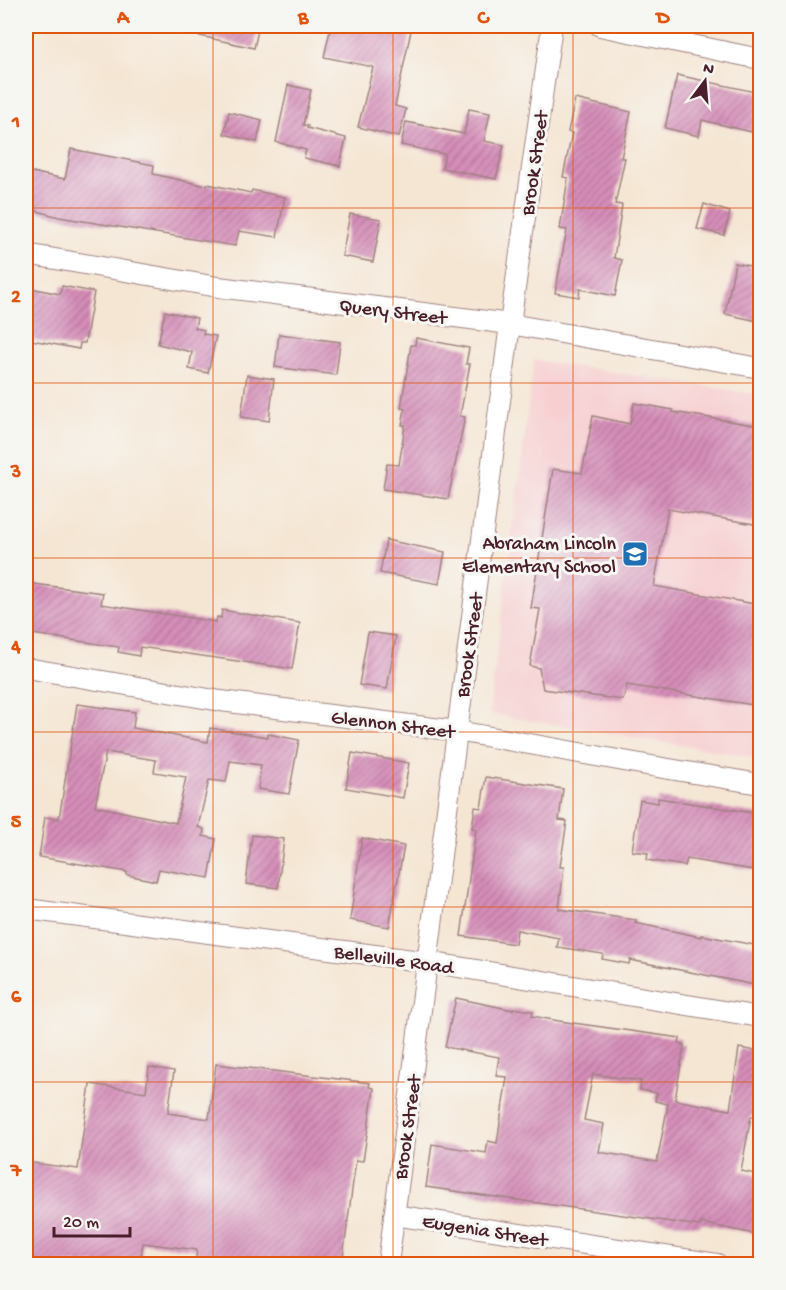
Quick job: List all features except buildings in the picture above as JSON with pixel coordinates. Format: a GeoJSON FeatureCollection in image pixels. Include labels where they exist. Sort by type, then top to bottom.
{"type":"FeatureCollection","features":[{"type":"Feature","properties":{"kind":"street","name":"Brook Street"},"geometry":{"type":"LineString","coordinates":[[388,1264],[510,324],[552,26]]}},
{"type":"Feature","properties":{"kind":"street"},"geometry":{"type":"LineString","coordinates":[[600,26],[760,59]]}},
{"type":"Feature","properties":{"kind":"street","name":"Query Street"},"geometry":{"type":"LineString","coordinates":[[26,254],[218,287],[510,324],[760,368]]}},
{"type":"Feature","properties":{"kind":"street","name":"Glennon Street"},"geometry":{"type":"LineString","coordinates":[[26,668],[221,701],[457,731],[760,784]]}},
{"type":"Feature","properties":{"kind":"street","name":"Belleville Road"},"geometry":{"type":"LineString","coordinates":[[26,909],[428,962],[760,1017]]}},
{"type":"Feature","properties":{"kind":"street","name":"Eugenia Street"},"geometry":{"type":"LineString","coordinates":[[394,1215],[717,1264]]}},
{"type":"Feature","properties":{"kind":"shaded area","name":"Abraham Lincoln Elementary School"},"geometry":{"type":"Polygon","coordinates":[[[534,360],[760,395],[760,758],[489,714],[534,360]]]}},
{"type":"Feature","properties":{"kind":"place","name":"Abraham Lincoln Elementary School"},"geometry":{"type":"Point","coordinates":[635,554]}}]}
